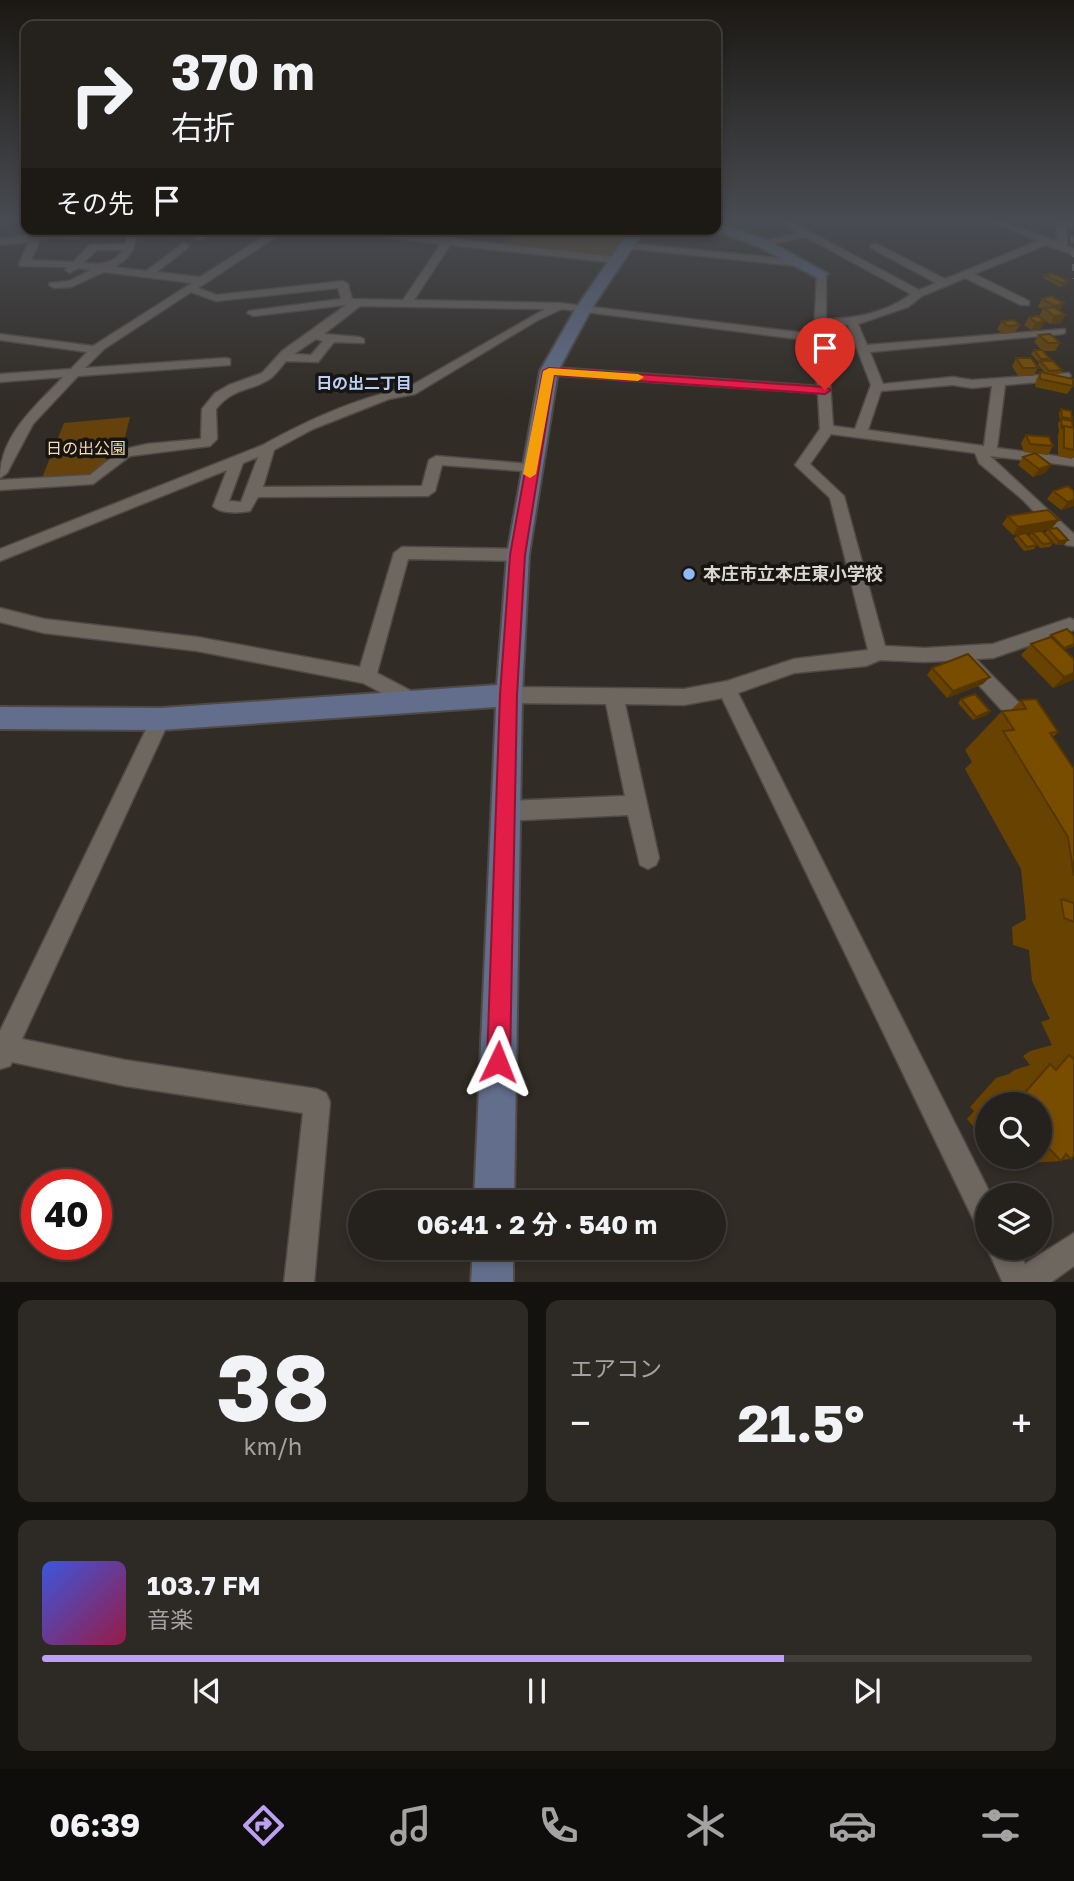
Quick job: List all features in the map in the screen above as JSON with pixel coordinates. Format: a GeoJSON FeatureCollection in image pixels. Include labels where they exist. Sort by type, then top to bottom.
{"type":"FeatureCollection","features":[{"type":"Feature","properties":{"kind":"street"},"geometry":{"type":"LineString","coordinates":[[57,282],[54,285],[75,282]]}},
{"type":"Feature","properties":{"kind":"street"},"geometry":{"type":"LineString","coordinates":[[0,472],[27,422],[95,350],[203,282]]}},
{"type":"Feature","properties":{"kind":"street"},"geometry":{"type":"LineString","coordinates":[[406,303],[420,282]]}},
{"type":"Feature","properties":{"kind":"street"},"geometry":{"type":"LineString","coordinates":[[494,1190],[509,695],[517,555],[549,371],[572,307],[594,282]]}},
{"type":"Feature","properties":{"kind":"street"},"geometry":{"type":"LineString","coordinates":[[821,282],[820,338],[827,429],[803,465],[836,496],[878,653]]}},
{"type":"Feature","properties":{"kind":"street"},"geometry":{"type":"LineString","coordinates":[[895,282],[918,294]]}},
{"type":"Feature","properties":{"kind":"street"},"geometry":{"type":"LineString","coordinates":[[981,282],[1025,303]]}},
{"type":"Feature","properties":{"kind":"street"},"geometry":{"type":"LineString","coordinates":[[820,323],[852,322],[904,305],[918,294],[944,283]]}},
{"type":"Feature","properties":{"kind":"street"},"geometry":{"type":"LineString","coordinates":[[192,289],[216,298],[343,284],[351,303]]}},
{"type":"Feature","properties":{"kind":"street"},"geometry":{"type":"LineString","coordinates":[[0,485],[93,479],[106,471],[119,457],[131,452],[205,443],[210,439],[209,409],[213,404],[233,388],[266,376],[283,357],[313,336],[351,303]]}},
{"type":"Feature","properties":{"kind":"street"},"geometry":{"type":"LineString","coordinates":[[253,313],[351,303],[572,307],[820,338]]}},
{"type":"Feature","properties":{"kind":"street"},"geometry":{"type":"LineString","coordinates":[[1,558],[268,448],[308,426],[386,396],[411,391],[534,318],[572,307]]}},
{"type":"Feature","properties":{"kind":"street"},"geometry":{"type":"LineString","coordinates":[[852,322],[876,388],[860,434]]}},
{"type":"Feature","properties":{"kind":"street"},"geometry":{"type":"LineString","coordinates":[[861,349],[1061,331]]}},
{"type":"Feature","properties":{"kind":"street"},"geometry":{"type":"LineString","coordinates":[[313,336],[360,341]]}},
{"type":"Feature","properties":{"kind":"street"},"geometry":{"type":"LineString","coordinates":[[0,337],[95,350]]}},
{"type":"Feature","properties":{"kind":"street"},"geometry":{"type":"LineString","coordinates":[[283,357],[314,359],[331,338]]}},
{"type":"Feature","properties":{"kind":"street"},"geometry":{"type":"LineString","coordinates":[[0,378],[226,362]]}},
{"type":"Feature","properties":{"kind":"street"},"geometry":{"type":"LineString","coordinates":[[549,371],[825,390]]}},
{"type":"Feature","properties":{"kind":"street"},"geometry":{"type":"LineString","coordinates":[[876,388],[953,381],[972,384],[1065,376]]}},
{"type":"Feature","properties":{"kind":"street"},"geometry":{"type":"LineString","coordinates":[[999,381],[984,460],[1027,496],[1072,541]]}},
{"type":"Feature","properties":{"kind":"street"},"geometry":{"type":"LineString","coordinates":[[827,429],[1070,462]]}},
{"type":"Feature","properties":{"kind":"street"},"geometry":{"type":"LineString","coordinates":[[237,461],[220,506],[245,507],[254,492],[268,448]]}},
{"type":"Feature","properties":{"kind":"street"},"geometry":{"type":"LineString","coordinates":[[254,492],[428,491],[436,460],[530,469]]}},
{"type":"Feature","properties":{"kind":"street"},"geometry":{"type":"LineString","coordinates":[[367,676],[402,553],[517,555]]}},
{"type":"Feature","properties":{"kind":"street"},"geometry":{"type":"LineString","coordinates":[[0,615],[44,626],[197,644],[367,676],[414,702]]}},
{"type":"Feature","properties":{"kind":"street"},"geometry":{"type":"LineString","coordinates":[[0,718],[161,719],[509,695],[684,697],[727,689],[794,666],[866,659],[878,653],[961,654],[993,651],[1070,625]]}},
{"type":"Feature","properties":{"kind":"street"},"geometry":{"type":"LineString","coordinates":[[961,654],[1040,737]]}},
{"type":"Feature","properties":{"kind":"street"},"geometry":{"type":"LineString","coordinates":[[727,689],[975,1193]]}},
{"type":"Feature","properties":{"kind":"street"},"geometry":{"type":"LineString","coordinates":[[614,698],[648,858]]}},
{"type":"Feature","properties":{"kind":"street"},"geometry":{"type":"LineString","coordinates":[[161,719],[2,1053],[317,1102],[299,1282]]}},
{"type":"Feature","properties":{"kind":"street"},"geometry":{"type":"LineString","coordinates":[[505,811],[636,805]]}},
{"type":"Feature","properties":{"kind":"street"},"geometry":{"type":"LineString","coordinates":[[1023,1282],[1074,1248]]}},
{"type":"Feature","properties":{"kind":"street"},"geometry":{"type":"LineString","coordinates":[[492,1282],[493,1260]]}},
{"type":"Feature","properties":{"kind":"street"},"geometry":{"type":"LineString","coordinates":[[1009,1260],[1020,1282]]}},
{"type":"Feature","properties":{"kind":"green space","name":"日の出公園"},"geometry":{"type":"Polygon","coordinates":[[[130,417],[121,453],[94,475],[42,478],[64,423],[130,417]]]}},
{"type":"Feature","properties":{"kind":"building"},"geometry":{"type":"Polygon","coordinates":[[[1051,296],[1064,303],[1055,306],[1042,299],[1051,296]]]}},
{"type":"Feature","properties":{"kind":"building"},"geometry":{"type":"Polygon","coordinates":[[[1054,307],[1065,315],[1054,316],[1044,308],[1054,307]]]}},
{"type":"Feature","properties":{"kind":"building"},"geometry":{"type":"Polygon","coordinates":[[[1038,316],[1045,321],[1036,323],[1029,317],[1038,316]]]}},
{"type":"Feature","properties":{"kind":"building"},"geometry":{"type":"Polygon","coordinates":[[[1014,320],[1020,325],[1007,326],[1002,321],[1014,320]]]}},
{"type":"Feature","properties":{"kind":"building"},"geometry":{"type":"Polygon","coordinates":[[[1050,334],[1060,343],[1048,343],[1039,335],[1050,334]]]}},
{"type":"Feature","properties":{"kind":"building"},"geometry":{"type":"Polygon","coordinates":[[[1034,350],[1042,350],[1050,359],[1041,359],[1034,350]]]}},
{"type":"Feature","properties":{"kind":"building"},"geometry":{"type":"Polygon","coordinates":[[[1016,358],[1031,358],[1038,368],[1023,368],[1016,358]]]}},
{"type":"Feature","properties":{"kind":"building"},"geometry":{"type":"Polygon","coordinates":[[[1040,361],[1053,361],[1062,370],[1049,371],[1040,361]]]}},
{"type":"Feature","properties":{"kind":"building"},"geometry":{"type":"Polygon","coordinates":[[[1040,372],[1073,379],[1073,386],[1040,379],[1040,372]]]}},
{"type":"Feature","properties":{"kind":"building"},"geometry":{"type":"Polygon","coordinates":[[[1061,409],[1071,411],[1072,419],[1062,417],[1061,409]]]}},
{"type":"Feature","properties":{"kind":"building"},"geometry":{"type":"Polygon","coordinates":[[[1061,419],[1072,421],[1073,428],[1062,428],[1061,419]]]}},
{"type":"Feature","properties":{"kind":"building"},"geometry":{"type":"Polygon","coordinates":[[[1064,426],[1074,428],[1074,450],[1064,448],[1064,426]]]}},
{"type":"Feature","properties":{"kind":"building"},"geometry":{"type":"Polygon","coordinates":[[[1026,435],[1049,437],[1053,446],[1030,444],[1026,435]]]}},
{"type":"Feature","properties":{"kind":"building"},"geometry":{"type":"Polygon","coordinates":[[[1035,453],[1051,465],[1039,469],[1023,457],[1035,453]]]}},
{"type":"Feature","properties":{"kind":"building"},"geometry":{"type":"Polygon","coordinates":[[[1068,486],[1074,491],[1074,500],[1068,502],[1053,491],[1068,486]]]}},
{"type":"Feature","properties":{"kind":"building"},"geometry":{"type":"Polygon","coordinates":[[[1048,510],[1059,520],[1018,527],[1008,516],[1048,510]]]}},
{"type":"Feature","properties":{"kind":"building"},"geometry":{"type":"Polygon","coordinates":[[[1057,528],[1068,540],[1059,541],[1048,529],[1057,528]]]}},
{"type":"Feature","properties":{"kind":"building"},"geometry":{"type":"Polygon","coordinates":[[[1042,531],[1053,543],[1043,544],[1032,532],[1042,531]]]}},
{"type":"Feature","properties":{"kind":"building"},"geometry":{"type":"Polygon","coordinates":[[[1026,533],[1037,545],[1027,547],[1017,535],[1026,533]]]}},
{"type":"Feature","properties":{"kind":"building"},"geometry":{"type":"Polygon","coordinates":[[[1067,629],[1074,636],[1074,644],[1064,648],[1051,635],[1067,629]]]}},
{"type":"Feature","properties":{"kind":"building"},"geometry":{"type":"Polygon","coordinates":[[[1051,637],[1074,659],[1074,673],[1064,677],[1031,644],[1051,637]]]}},
{"type":"Feature","properties":{"kind":"building"},"geometry":{"type":"Polygon","coordinates":[[[968,654],[990,677],[953,691],[932,668],[968,654]]]}},
{"type":"Feature","properties":{"kind":"building"},"geometry":{"type":"Polygon","coordinates":[[[975,694],[990,711],[976,717],[961,699],[975,694]]]}},
{"type":"Feature","properties":{"kind":"building"},"geometry":{"type":"Polygon","coordinates":[[[1036,699],[1058,732],[1050,733],[1074,769],[1074,876],[1068,837],[1003,731],[1014,730],[1002,711],[1026,709],[1021,700],[1036,699]]]}},
{"type":"Feature","properties":{"kind":"building"},"geometry":{"type":"Polygon","coordinates":[[[1061,899],[1074,903],[1074,922],[1064,918],[1061,899]]]}},
{"type":"Feature","properties":{"kind":"building"},"geometry":{"type":"Polygon","coordinates":[[[1069,1055],[1074,1059],[1074,1155],[1071,1159],[1066,1154],[1061,1161],[1052,1152],[1052,1092],[1026,1092],[1050,1064],[1056,1070],[1069,1055]]]}},
{"type":"Feature","properties":{"kind":"slow traffic"},"geometry":{"type":"LineString","coordinates":[[530,474],[549,371],[638,377]]}},
{"type":"Feature","properties":{"kind":"place","name":"本庄市立本庄東小学校"},"geometry":{"type":"Point","coordinates":[689,574]}},
{"type":"Feature","properties":{"kind":"district","name":"日の出二丁目"},"geometry":{"type":"Point","coordinates":[364,383]}},
{"type":"Feature","properties":{"kind":"route"},"geometry":{"type":"LineString","coordinates":[[498,1062],[509,695],[517,555],[549,371],[825,390]]}}]}
